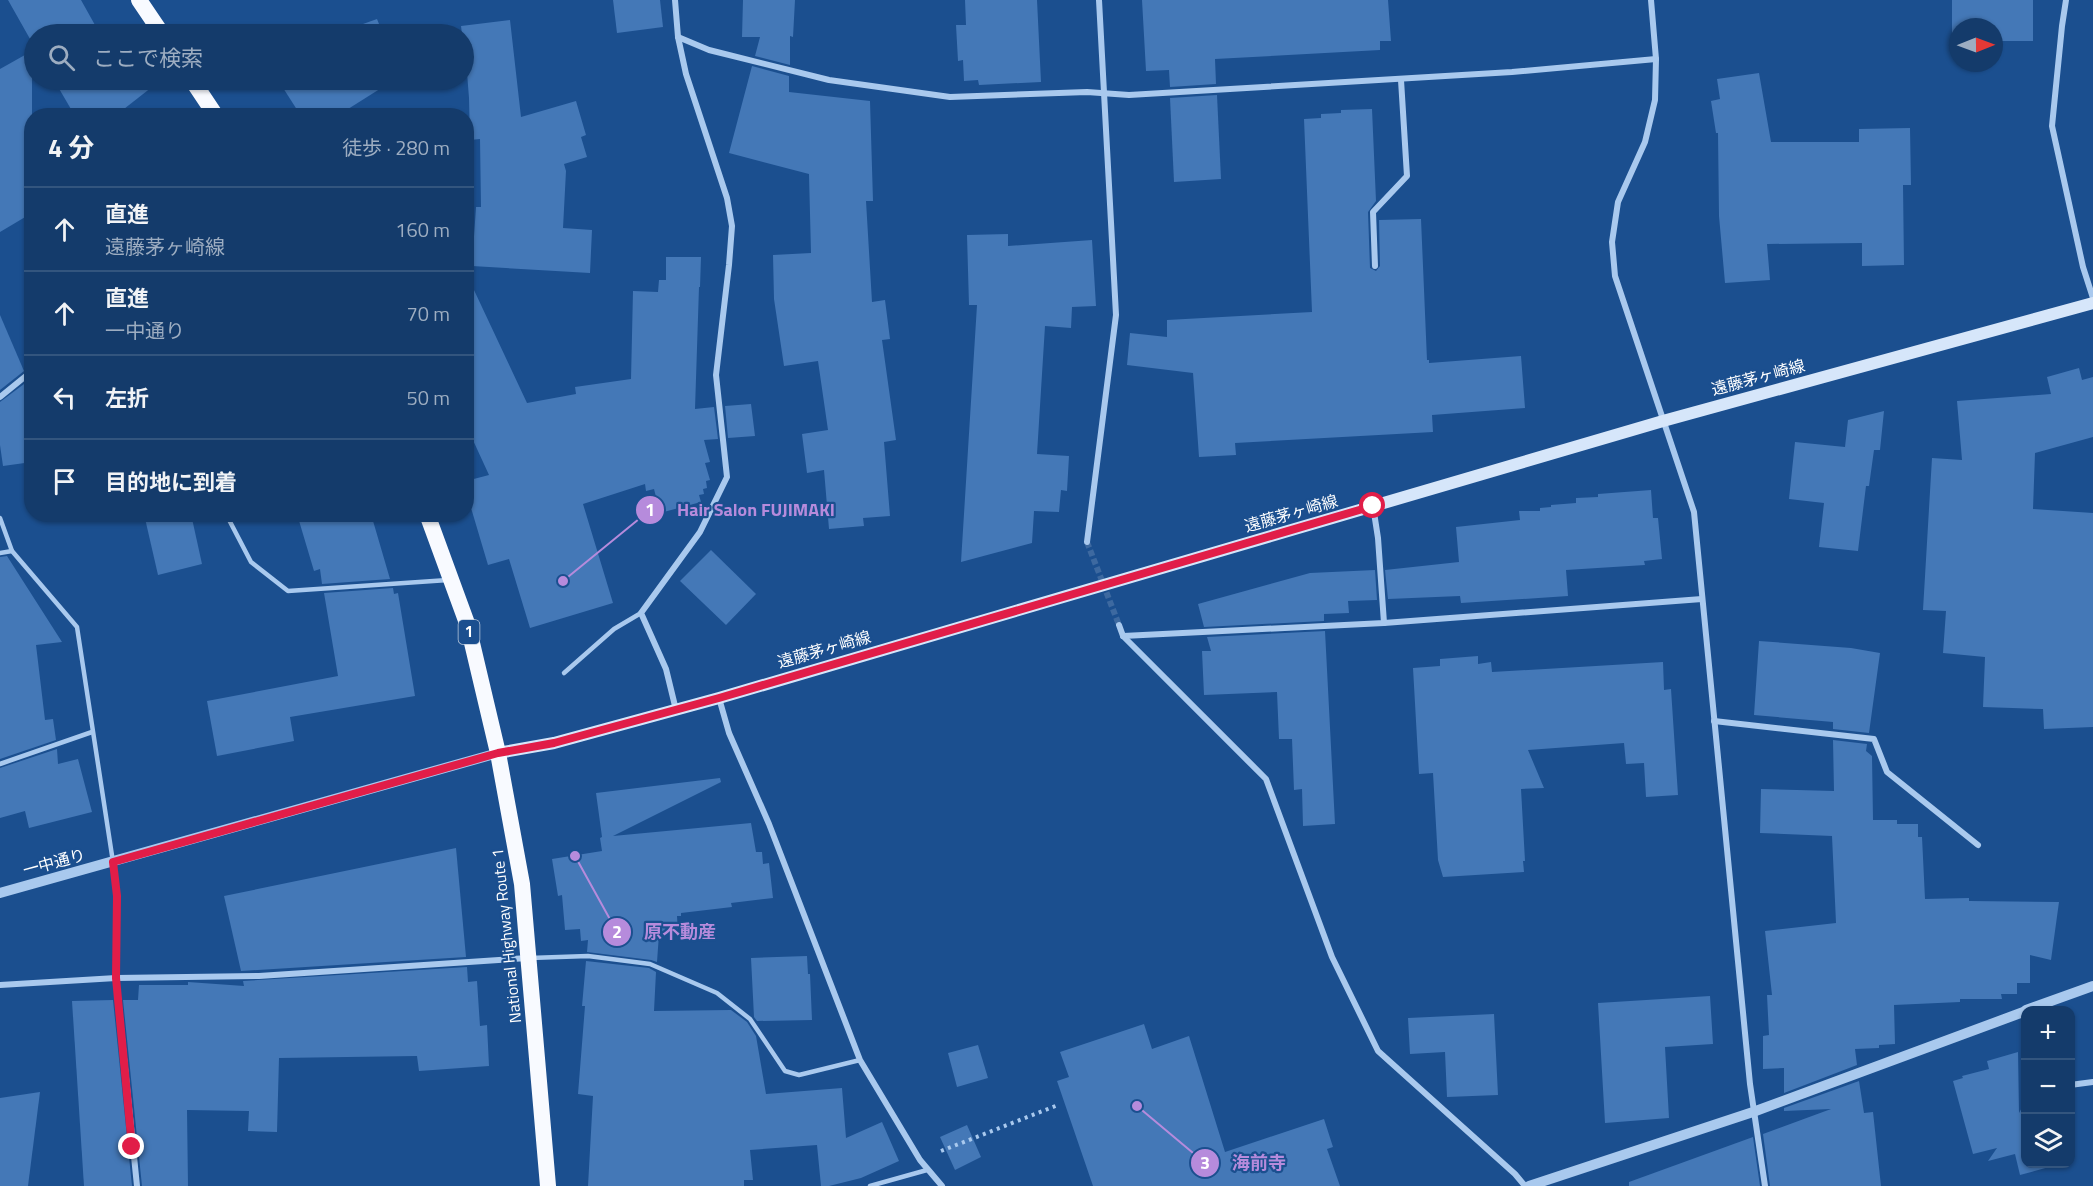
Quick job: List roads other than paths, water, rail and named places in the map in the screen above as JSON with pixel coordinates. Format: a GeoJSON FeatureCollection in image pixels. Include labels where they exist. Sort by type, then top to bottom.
{"type":"FeatureCollection","features":[{"type":"Feature","properties":{"kind":"highway"},"geometry":{"type":"LineString","coordinates":[[139,0],[155,24]]}},
{"type":"Feature","properties":{"kind":"highway"},"geometry":{"type":"LineString","coordinates":[[199,90],[211,108]]}},
{"type":"Feature","properties":{"kind":"highway","name":"National Highway Route 1"},"geometry":{"type":"LineString","coordinates":[[429,522],[468,626],[498,753],[522,884],[548,1186]]}},
{"type":"Feature","properties":{"kind":"main road","name":"遠藤茅ヶ崎線"},"geometry":{"type":"LineString","coordinates":[[498,753],[554,743],[719,698],[1663,421],[2093,303]]}},
{"type":"Feature","properties":{"kind":"street"},"geometry":{"type":"LineString","coordinates":[[675,0],[678,37],[686,74],[727,198],[732,226],[716,375],[727,477],[700,532],[641,613],[666,669],[676,710]]}},
{"type":"Feature","properties":{"kind":"street"},"geometry":{"type":"LineString","coordinates":[[1087,542],[1116,315],[1099,0]]}},
{"type":"Feature","properties":{"kind":"street"},"geometry":{"type":"LineString","coordinates":[[1651,0],[1656,59],[1655,100],[1645,142],[1618,202],[1612,242],[1615,276],[1694,512],[1753,1112],[1765,1186]]}},
{"type":"Feature","properties":{"kind":"street"},"geometry":{"type":"LineString","coordinates":[[2066,0],[2052,126],[2083,267],[2093,298]]}},
{"type":"Feature","properties":{"kind":"street"},"geometry":{"type":"LineString","coordinates":[[678,37],[709,50],[829,80],[950,97],[1087,92],[1129,95],[1401,80],[1656,59]]}},
{"type":"Feature","properties":{"kind":"street"},"geometry":{"type":"LineString","coordinates":[[1375,266],[1372,212],[1407,176],[1401,80]]}},
{"type":"Feature","properties":{"kind":"street"},"geometry":{"type":"LineString","coordinates":[[0,398],[24,378]]}},
{"type":"Feature","properties":{"kind":"street"},"geometry":{"type":"LineString","coordinates":[[1373,506],[1378,538],[1384,623]]}},
{"type":"Feature","properties":{"kind":"street"},"geometry":{"type":"LineString","coordinates":[[1123,636],[1384,623],[1702,599]]}},
{"type":"Feature","properties":{"kind":"street"},"geometry":{"type":"LineString","coordinates":[[1119,625],[1123,636],[1266,779],[1332,957],[1378,1052],[1527,1186],[1753,1112],[2021,1013]]}},
{"type":"Feature","properties":{"kind":"street"},"geometry":{"type":"LineString","coordinates":[[719,698],[729,732],[769,824],[860,1060],[920,1160],[942,1186]]}},
{"type":"Feature","properties":{"kind":"street"},"geometry":{"type":"LineString","coordinates":[[1714,721],[1874,739],[1887,772],[1978,845]]}},
{"type":"Feature","properties":{"kind":"street","name":"一中通り"},"geometry":{"type":"LineString","coordinates":[[0,893],[498,753]]}},
{"type":"Feature","properties":{"kind":"street"},"geometry":{"type":"LineString","coordinates":[[113,862],[117,896],[116,978],[137,1186]]}},
{"type":"Feature","properties":{"kind":"street"},"geometry":{"type":"LineString","coordinates":[[0,985],[116,978],[259,976],[529,958]]}},
{"type":"Feature","properties":{"kind":"street"},"geometry":{"type":"LineString","coordinates":[[2044,1006],[2093,986]]}},
{"type":"Feature","properties":{"kind":"street"},"geometry":{"type":"LineString","coordinates":[[2075,1084],[2093,1082]]}},
{"type":"Feature","properties":{"kind":"lane"},"geometry":{"type":"LineString","coordinates":[[0,518],[12,551],[77,627],[113,862]]}},
{"type":"Feature","properties":{"kind":"lane"},"geometry":{"type":"LineString","coordinates":[[230,522],[251,562],[288,591],[451,580]]}},
{"type":"Feature","properties":{"kind":"lane"},"geometry":{"type":"LineString","coordinates":[[0,553],[12,551]]}},
{"type":"Feature","properties":{"kind":"lane"},"geometry":{"type":"LineString","coordinates":[[564,673],[614,629],[641,613]]}},
{"type":"Feature","properties":{"kind":"lane"},"geometry":{"type":"LineString","coordinates":[[0,764],[92,732]]}},
{"type":"Feature","properties":{"kind":"lane"},"geometry":{"type":"LineString","coordinates":[[529,958],[588,957],[650,964],[717,993],[750,1019],[786,1071],[799,1075],[860,1060]]}},
{"type":"Feature","properties":{"kind":"lane"},"geometry":{"type":"LineString","coordinates":[[870,1186],[927,1170]]}},
{"type":"Feature","properties":{"kind":"tunnel"},"geometry":{"type":"LineString","coordinates":[[1087,542],[1119,625]]}},
{"type":"Feature","properties":{"kind":"place","name":"Hair Salon FUJIMAKI"},"geometry":{"type":"Point","coordinates":[563,581]}},
{"type":"Feature","properties":{"kind":"place","name":"原不動産"},"geometry":{"type":"Point","coordinates":[575,856]}},
{"type":"Feature","properties":{"kind":"place","name":"海前寺"},"geometry":{"type":"Point","coordinates":[1137,1106]}}]}
